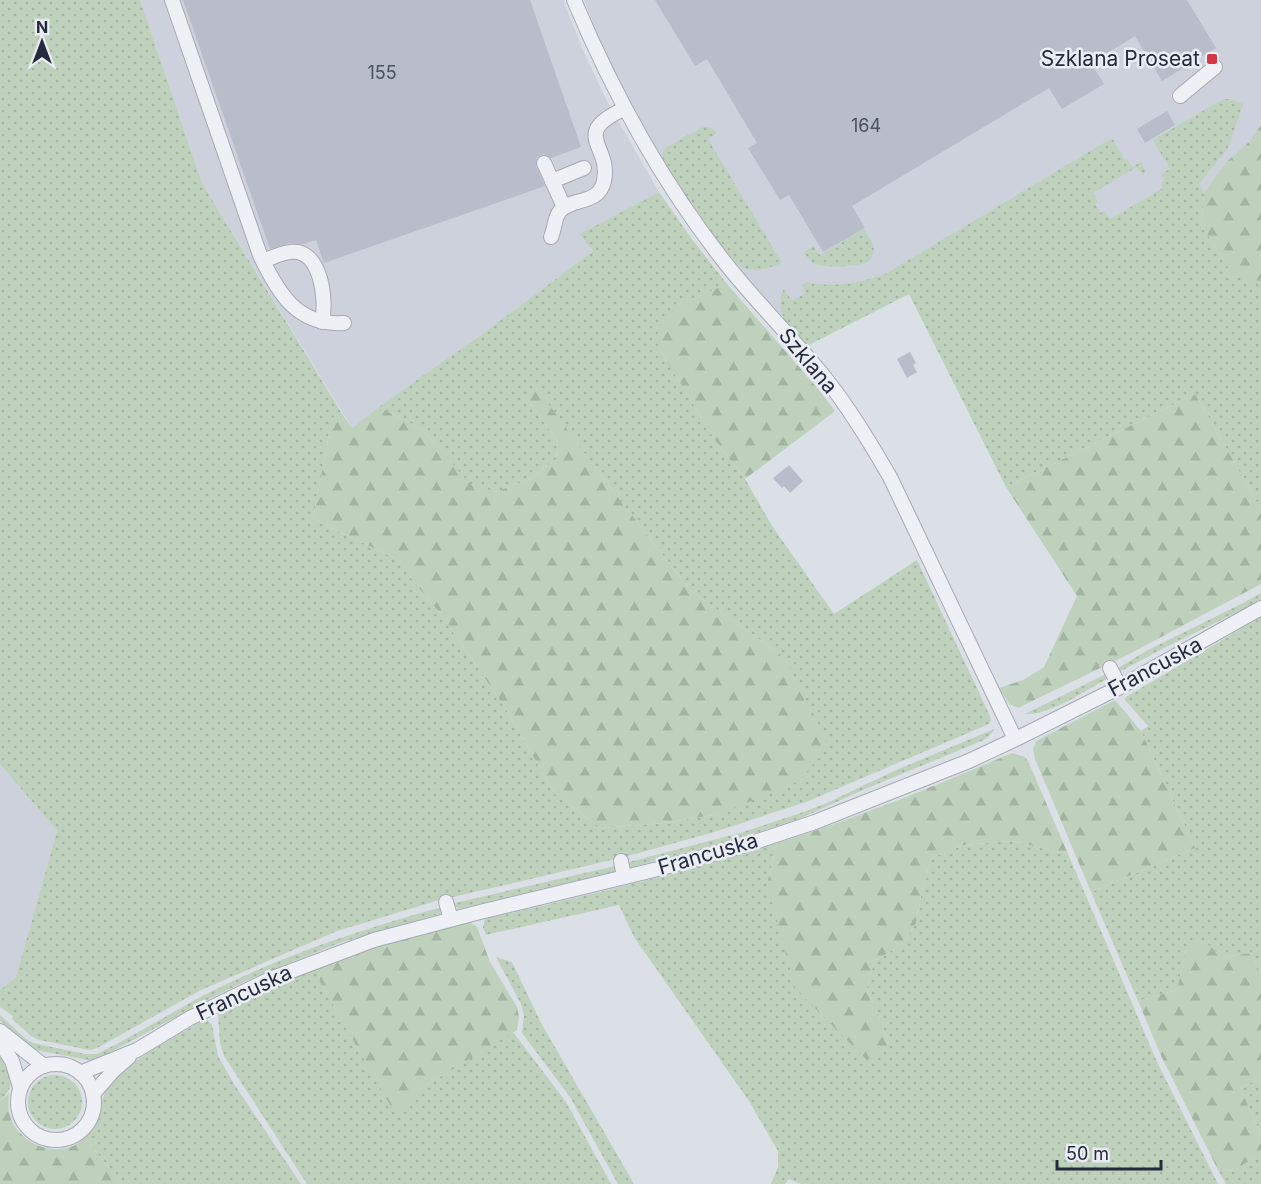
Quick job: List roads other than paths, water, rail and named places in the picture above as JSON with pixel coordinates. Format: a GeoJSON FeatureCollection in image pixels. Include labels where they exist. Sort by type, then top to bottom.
{"type":"FeatureCollection","features":[{"type":"Feature","properties":{"kind":"street"},"geometry":{"type":"LineString","coordinates":[[172,0],[270,278],[284,298],[298,312],[322,322],[344,323]]}},
{"type":"Feature","properties":{"kind":"street","name":"Szklana"},"geometry":{"type":"LineString","coordinates":[[574,0],[624,109],[647,150],[697,225],[751,295],[822,375],[868,440],[890,477],[1015,739]]}},
{"type":"Feature","properties":{"kind":"street"},"geometry":{"type":"LineString","coordinates":[[1180,96],[1215,67]]}},
{"type":"Feature","properties":{"kind":"street"},"geometry":{"type":"LineString","coordinates":[[551,237],[556,217],[564,207],[591,198],[602,186],[604,168],[596,131],[602,121],[624,109]]}},
{"type":"Feature","properties":{"kind":"street"},"geometry":{"type":"LineString","coordinates":[[544,163],[564,207]]}},
{"type":"Feature","properties":{"kind":"street"},"geometry":{"type":"LineString","coordinates":[[552,180],[584,168]]}},
{"type":"Feature","properties":{"kind":"street"},"geometry":{"type":"LineString","coordinates":[[263,261],[291,251],[304,254],[314,261],[325,302],[322,322]]}},
{"type":"Feature","properties":{"kind":"street","name":"Francuska"},"geometry":{"type":"LineString","coordinates":[[93,1094],[114,1070],[137,1050],[190,1018],[270,979],[374,940],[746,845],[815,822],[969,761],[1015,739],[1120,687],[1261,608]]}},
{"type":"Feature","properties":{"kind":"street"},"geometry":{"type":"LineString","coordinates":[[1110,668],[1120,687]]}},
{"type":"Feature","properties":{"kind":"street"},"geometry":{"type":"LineString","coordinates":[[621,861],[624,877]]}},
{"type":"Feature","properties":{"kind":"street"},"geometry":{"type":"LineString","coordinates":[[446,902],[451,919]]}},
{"type":"Feature","properties":{"kind":"street"},"geometry":{"type":"LineString","coordinates":[[0,1031],[44,1066]]}},
{"type":"Feature","properties":{"kind":"street"},"geometry":{"type":"LineString","coordinates":[[0,1042],[12,1061],[20,1088]]}},
{"type":"Feature","properties":{"kind":"street","name":"Francuska"},"geometry":{"type":"LineString","coordinates":[[80,1072],[137,1050]]}},
{"type":"Feature","properties":{"kind":"street"},"geometry":{"type":"LineString","coordinates":[[56,1064],[69,1066],[80,1072],[88,1082],[93,1094],[93,1107],[82,1130],[71,1137],[58,1140],[45,1139],[29,1129],[19,1113],[17,1100],[20,1088],[34,1070],[56,1064]]}},
{"type":"Feature","properties":{"kind":"place","name":"Szklana Proseat"},"geometry":{"type":"Point","coordinates":[1212,59]}}]}
